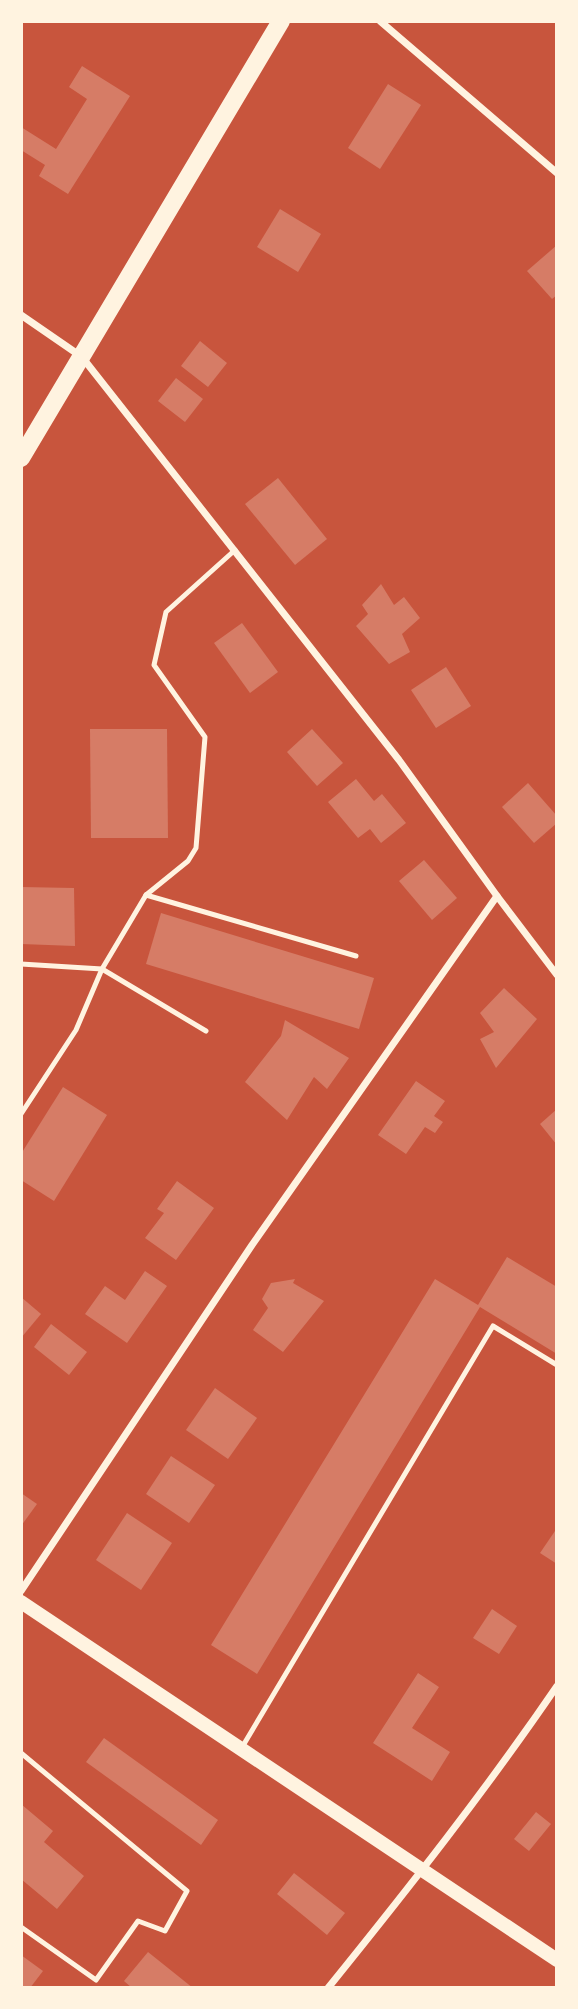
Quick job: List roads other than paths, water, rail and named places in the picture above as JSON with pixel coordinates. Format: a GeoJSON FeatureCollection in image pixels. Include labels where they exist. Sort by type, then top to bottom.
{"type":"FeatureCollection","features":[{"type":"Feature","properties":{"kind":"main road"},"geometry":{"type":"LineString","coordinates":[[21,458],[281,21]]}},
{"type":"Feature","properties":{"kind":"main road"},"geometry":{"type":"LineString","coordinates":[[21,1602],[557,1960]]}},
{"type":"Feature","properties":{"kind":"street"},"geometry":{"type":"LineString","coordinates":[[380,21],[557,173]]}},
{"type":"Feature","properties":{"kind":"street"},"geometry":{"type":"LineString","coordinates":[[21,315],[82,357],[399,760],[496,896],[557,975]]}},
{"type":"Feature","properties":{"kind":"street"},"geometry":{"type":"LineString","coordinates":[[21,1591],[252,1245],[496,896]]}},
{"type":"Feature","properties":{"kind":"street"},"geometry":{"type":"LineString","coordinates":[[328,1988],[424,1870],[557,1686]]}},
{"type":"Feature","properties":{"kind":"lane"},"geometry":{"type":"LineString","coordinates":[[21,1114],[76,1030],[102,969],[146,895],[188,860],[196,848],[205,737],[154,665],[166,612],[235,551]]}},
{"type":"Feature","properties":{"kind":"lane"},"geometry":{"type":"LineString","coordinates":[[146,895],[356,956]]}},
{"type":"Feature","properties":{"kind":"lane"},"geometry":{"type":"LineString","coordinates":[[21,964],[102,969],[206,1031]]}},
{"type":"Feature","properties":{"kind":"lane"},"geometry":{"type":"LineString","coordinates":[[241,1749],[493,1326],[557,1366]]}},
{"type":"Feature","properties":{"kind":"lane"},"geometry":{"type":"LineString","coordinates":[[21,1753],[187,1891],[165,1931],[138,1921],[96,1980],[21,1927]]}}]}
